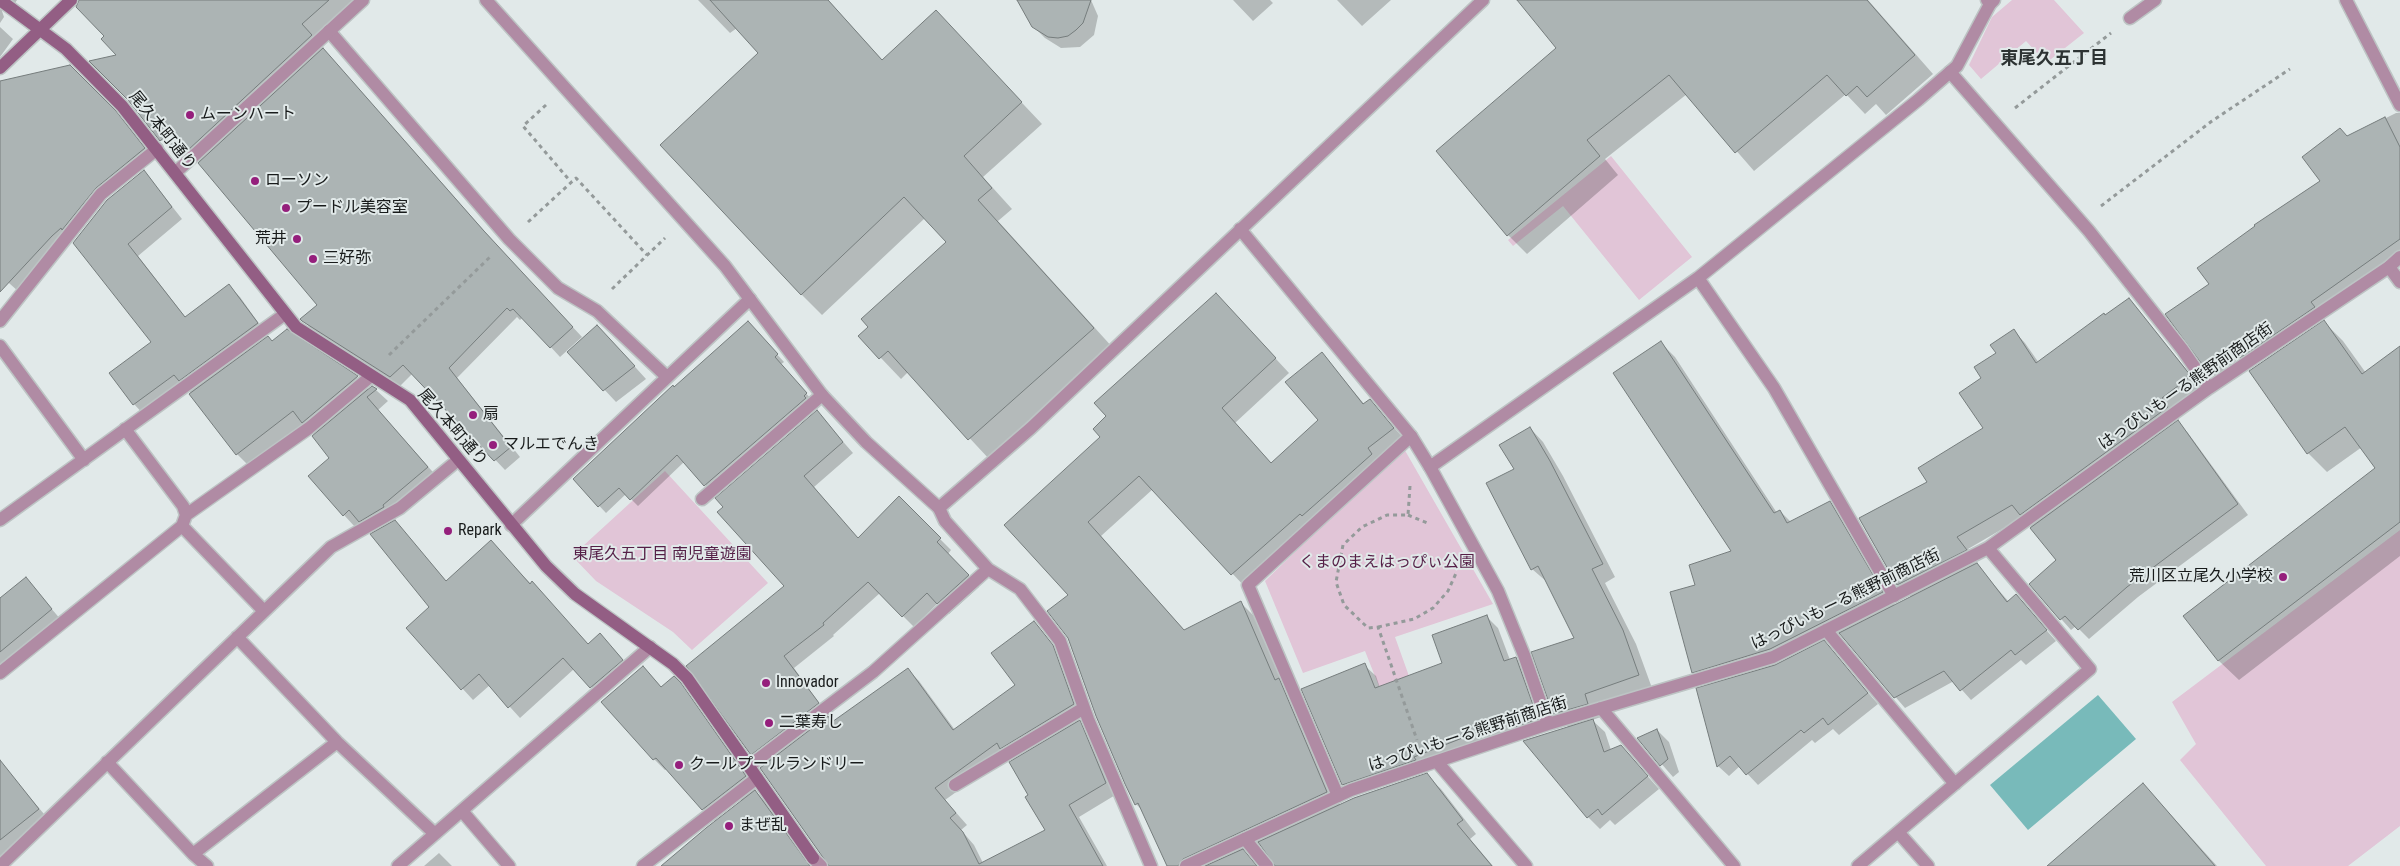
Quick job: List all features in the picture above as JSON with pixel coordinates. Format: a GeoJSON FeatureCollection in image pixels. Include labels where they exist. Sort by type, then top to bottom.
{"type":"FeatureCollection","features":[{"type":"Feature","properties":{"kind":"street","name":"尾久本町通り"},"geometry":{"type":"LineString","coordinates":[[0,0],[41,28],[71,53],[116,100],[157,149],[296,327],[410,400],[546,566],[575,594],[673,664],[687,678],[817,862]]}},
{"type":"Feature","properties":{"kind":"street"},"geometry":{"type":"LineString","coordinates":[[0,68],[71,0]]}},
{"type":"Feature","properties":{"kind":"street"},"geometry":{"type":"LineString","coordinates":[[175,172],[363,0]]}},
{"type":"Feature","properties":{"kind":"street"},"geometry":{"type":"LineString","coordinates":[[486,0],[725,266],[822,395],[866,442],[939,508],[945,522],[988,569],[1020,589],[1060,641],[1084,708],[1151,866]]}},
{"type":"Feature","properties":{"kind":"street"},"geometry":{"type":"LineString","coordinates":[[939,508],[1032,428],[1483,0]]}},
{"type":"Feature","properties":{"kind":"street"},"geometry":{"type":"LineString","coordinates":[[2130,18],[2155,0]]}},
{"type":"Feature","properties":{"kind":"street"},"geometry":{"type":"LineString","coordinates":[[2346,0],[2400,105]]}},
{"type":"Feature","properties":{"kind":"street"},"geometry":{"type":"LineString","coordinates":[[1430,467],[1698,278],[1918,100],[1957,66],[1990,1]]}},
{"type":"Feature","properties":{"kind":"street"},"geometry":{"type":"LineString","coordinates":[[329,32],[509,239],[558,288],[592,308],[667,377]]}},
{"type":"Feature","properties":{"kind":"street"},"geometry":{"type":"LineString","coordinates":[[1950,72],[2080,222],[2182,349],[2209,388]]}},
{"type":"Feature","properties":{"kind":"street"},"geometry":{"type":"LineString","coordinates":[[0,321],[101,194],[157,149]]}},
{"type":"Feature","properties":{"kind":"street"},"geometry":{"type":"LineString","coordinates":[[1240,229],[1412,436],[1498,591],[1524,655],[1548,724]]}},
{"type":"Feature","properties":{"kind":"street","name":"はっぴいもーる熊野前商店街"},"geometry":{"type":"LineString","coordinates":[[1186,866],[1338,796],[1548,724],[1773,657],[1988,548],[2209,388],[2389,268],[2400,257]]}},
{"type":"Feature","properties":{"kind":"street"},"geometry":{"type":"LineString","coordinates":[[2389,268],[2400,282]]}},
{"type":"Feature","properties":{"kind":"street"},"geometry":{"type":"LineString","coordinates":[[1698,278],[1774,388],[1894,596]]}},
{"type":"Feature","properties":{"kind":"street"},"geometry":{"type":"LineString","coordinates":[[512,524],[750,299]]}},
{"type":"Feature","properties":{"kind":"street"},"geometry":{"type":"LineString","coordinates":[[0,520],[285,314]]}},
{"type":"Feature","properties":{"kind":"street"},"geometry":{"type":"LineString","coordinates":[[0,346],[84,460]]}},
{"type":"Feature","properties":{"kind":"street"},"geometry":{"type":"LineString","coordinates":[[0,673],[184,521],[309,428],[371,376]]}},
{"type":"Feature","properties":{"kind":"street"},"geometry":{"type":"LineString","coordinates":[[702,499],[822,395]]}},
{"type":"Feature","properties":{"kind":"street"},"geometry":{"type":"LineString","coordinates":[[125,429],[183,506],[184,521],[264,610]]}},
{"type":"Feature","properties":{"kind":"street"},"geometry":{"type":"LineString","coordinates":[[1338,796],[1248,586],[1412,436]]}},
{"type":"Feature","properties":{"kind":"street"},"geometry":{"type":"LineString","coordinates":[[0,866],[331,546],[400,508],[458,460]]}},
{"type":"Feature","properties":{"kind":"street"},"geometry":{"type":"LineString","coordinates":[[1858,866],[2090,669],[1988,548]]}},
{"type":"Feature","properties":{"kind":"street"},"geometry":{"type":"LineString","coordinates":[[749,766],[873,672],[988,569]]}},
{"type":"Feature","properties":{"kind":"street"},"geometry":{"type":"LineString","coordinates":[[1826,630],[1955,784]]}},
{"type":"Feature","properties":{"kind":"street"},"geometry":{"type":"LineString","coordinates":[[237,638],[337,742],[435,834]]}},
{"type":"Feature","properties":{"kind":"street"},"geometry":{"type":"LineString","coordinates":[[398,866],[650,647]]}},
{"type":"Feature","properties":{"kind":"street"},"geometry":{"type":"LineString","coordinates":[[955,784],[1084,708]]}},
{"type":"Feature","properties":{"kind":"street"},"geometry":{"type":"LineString","coordinates":[[1601,708],[1734,866]]}},
{"type":"Feature","properties":{"kind":"street"},"geometry":{"type":"LineString","coordinates":[[193,854],[337,742]]}},
{"type":"Feature","properties":{"kind":"street"},"geometry":{"type":"LineString","coordinates":[[107,762],[193,854],[207,866]]}},
{"type":"Feature","properties":{"kind":"street"},"geometry":{"type":"LineString","coordinates":[[1438,763],[1526,866]]}},
{"type":"Feature","properties":{"kind":"street"},"geometry":{"type":"LineString","coordinates":[[643,866],[757,778]]}},
{"type":"Feature","properties":{"kind":"street"},"geometry":{"type":"LineString","coordinates":[[462,811],[509,866]]}},
{"type":"Feature","properties":{"kind":"street"},"geometry":{"type":"LineString","coordinates":[[1898,832],[1928,866]]}},
{"type":"Feature","properties":{"kind":"street"},"geometry":{"type":"LineString","coordinates":[[1245,839],[1267,866]]}},
{"type":"Feature","properties":{"kind":"path"},"geometry":{"type":"LineString","coordinates":[[1995,124],[2130,18]]}},
{"type":"Feature","properties":{"kind":"path"},"geometry":{"type":"LineString","coordinates":[[2080,222],[2212,121],[2290,69]]}},
{"type":"Feature","properties":{"kind":"path"},"geometry":{"type":"LineString","coordinates":[[565,88],[523,126],[571,182]]}},
{"type":"Feature","properties":{"kind":"path"},"geometry":{"type":"LineString","coordinates":[[371,376],[402,341],[576,178],[647,255]]}},
{"type":"Feature","properties":{"kind":"path"},"geometry":{"type":"LineString","coordinates":[[592,308],[683,220]]}},
{"type":"Feature","properties":{"kind":"path"},"geometry":{"type":"LineString","coordinates":[[1408,515],[1412,436]]}},
{"type":"Feature","properties":{"kind":"path"},"geometry":{"type":"LineString","coordinates":[[1438,529],[1422,519],[1408,515],[1387,515],[1362,527],[1342,545],[1336,582],[1344,605],[1368,628],[1414,619],[1433,608],[1448,592],[1457,571],[1455,563]]}},
{"type":"Feature","properties":{"kind":"path"},"geometry":{"type":"LineString","coordinates":[[1378,627],[1426,766]]}},
{"type":"Feature","properties":{"kind":"green space"},"geometry":{"type":"Polygon","coordinates":[[[2012,0],[2054,0],[2084,33],[2046,63],[2026,41],[1981,79],[1969,65],[1992,17],[2012,0]]]}},
{"type":"Feature","properties":{"kind":"green space"},"geometry":{"type":"Polygon","coordinates":[[[1611,156],[1692,257],[1639,300],[1563,206],[1513,246],[1508,240],[1611,156]]]}},
{"type":"Feature","properties":{"kind":"green space","name":"くまのまえはっぴぃ公園"},"geometry":{"type":"Polygon","coordinates":[[[1403,447],[1493,604],[1395,637],[1433,743],[1405,752],[1365,651],[1303,673],[1265,581],[1403,447]]]}},
{"type":"Feature","properties":{"kind":"green space","name":"東尾久五丁目 南児童遊園"},"geometry":{"type":"Polygon","coordinates":[[[665,471],[768,583],[692,650],[673,632],[596,581],[572,556],[665,471]]]}},
{"type":"Feature","properties":{"kind":"green space"},"geometry":{"type":"Polygon","coordinates":[[[2400,530],[2400,826],[2348,866],[2266,866],[2180,760],[2196,744],[2172,702],[2400,530]]]}},
{"type":"Feature","properties":{"kind":"water"},"geometry":{"type":"Polygon","coordinates":[[[2098,695],[2136,739],[2028,830],[1990,785],[2098,695]]]}},
{"type":"Feature","properties":{"kind":"building"},"geometry":{"type":"Polygon","coordinates":[[[79,0],[329,0],[302,24],[312,35],[187,151],[171,132],[160,141],[128,100],[89,61],[116,55],[101,39],[104,36],[76,7],[79,0]]]}},
{"type":"Feature","properties":{"kind":"building"},"geometry":{"type":"Polygon","coordinates":[[[710,0],[828,0],[882,60],[936,10],[1022,102],[964,156],[992,188],[978,200],[1094,328],[968,440],[888,351],[879,359],[858,336],[868,327],[861,319],[946,242],[904,197],[801,295],[660,145],[758,53],[710,0]]]}},
{"type":"Feature","properties":{"kind":"building"},"geometry":{"type":"Polygon","coordinates":[[[1017,0],[1091,0],[1083,23],[1068,36],[1058,38],[1048,37],[1032,27],[1017,0]]]}},
{"type":"Feature","properties":{"kind":"building"},"geometry":{"type":"Polygon","coordinates":[[[1517,0],[1867,0],[1915,55],[1867,97],[1857,86],[1846,96],[1827,75],[1735,153],[1669,75],[1587,140],[1600,156],[1507,236],[1436,151],[1556,48],[1517,0]]]}},
{"type":"Feature","properties":{"kind":"building"},"geometry":{"type":"Polygon","coordinates":[[[323,48],[484,231],[573,327],[550,348],[513,309],[510,311],[507,308],[449,368],[511,447],[494,461],[403,365],[390,377],[300,319],[317,305],[198,163],[323,48]]]}},
{"type":"Feature","properties":{"kind":"building"},"geometry":{"type":"Polygon","coordinates":[[[70,65],[116,111],[145,148],[96,188],[62,230],[61,228],[52,236],[0,292],[0,81],[70,65]]]}},
{"type":"Feature","properties":{"kind":"building"},"geometry":{"type":"Polygon","coordinates":[[[2385,117],[2400,147],[2400,239],[2311,302],[2315,307],[2240,358],[2232,346],[2204,367],[2165,314],[2209,284],[2197,268],[2254,225],[2320,181],[2302,157],[2340,128],[2347,136],[2385,117]]]}},
{"type":"Feature","properties":{"kind":"building"},"geometry":{"type":"Polygon","coordinates":[[[144,170],[172,207],[128,244],[185,317],[229,284],[258,323],[179,381],[174,375],[133,405],[109,373],[151,342],[73,243],[107,200],[144,170]]]}},
{"type":"Feature","properties":{"kind":"building"},"geometry":{"type":"Polygon","coordinates":[[[1216,293],[1276,358],[1222,408],[1271,463],[1318,420],[1285,382],[1322,352],[1363,404],[1370,399],[1394,428],[1368,448],[1372,454],[1231,575],[1139,476],[1088,522],[1184,630],[1241,601],[1275,680],[1279,678],[1327,792],[1183,859],[1178,866],[1167,866],[1138,803],[1135,805],[1125,784],[1096,716],[1068,638],[1047,611],[1068,595],[1004,525],[1100,437],[1093,429],[1106,416],[1094,403],[1216,293]]]}},
{"type":"Feature","properties":{"kind":"building"},"geometry":{"type":"Polygon","coordinates":[[[2129,298],[2191,376],[2162,398],[2168,407],[2020,515],[2012,505],[1957,537],[1967,550],[1897,585],[1859,518],[1927,482],[1918,468],[1983,428],[1959,393],[1981,378],[1974,367],[1996,353],[1990,345],[2014,329],[2036,363],[2104,313],[2105,315],[2129,298]]]}},
{"type":"Feature","properties":{"kind":"building"},"geometry":{"type":"Polygon","coordinates":[[[2324,320],[2362,374],[2400,346],[2400,522],[2218,661],[2183,616],[2375,468],[2345,427],[2307,454],[2249,371],[2324,320]]]}},
{"type":"Feature","properties":{"kind":"building"},"geometry":{"type":"Polygon","coordinates":[[[748,321],[778,354],[775,357],[807,393],[804,396],[806,398],[704,486],[677,455],[630,500],[619,488],[598,507],[573,479],[673,385],[674,387],[748,321]]]}},
{"type":"Feature","properties":{"kind":"building"},"geometry":{"type":"Polygon","coordinates":[[[597,325],[635,366],[603,391],[567,352],[597,325]]]}},
{"type":"Feature","properties":{"kind":"building"},"geometry":{"type":"Polygon","coordinates":[[[287,329],[358,376],[302,423],[293,411],[236,455],[189,394],[268,336],[272,341],[287,329]]]}},
{"type":"Feature","properties":{"kind":"building"},"geometry":{"type":"Polygon","coordinates":[[[1661,341],[1774,513],[1780,510],[1787,523],[1830,501],[1883,592],[1770,649],[1692,673],[1670,592],[1695,585],[1689,565],[1731,551],[1613,373],[1661,341]]]}},
{"type":"Feature","properties":{"kind":"building"},"geometry":{"type":"Polygon","coordinates":[[[372,386],[377,389],[367,397],[428,467],[383,505],[384,507],[359,522],[349,510],[343,516],[308,476],[329,458],[312,436],[372,386]]]}},
{"type":"Feature","properties":{"kind":"building"},"geometry":{"type":"Polygon","coordinates":[[[817,410],[843,442],[804,476],[858,538],[899,496],[941,538],[937,542],[969,575],[937,604],[927,593],[902,617],[868,582],[823,623],[824,625],[784,656],[819,703],[751,755],[686,666],[784,586],[717,512],[723,507],[715,498],[817,410]]]}},
{"type":"Feature","properties":{"kind":"building"},"geometry":{"type":"Polygon","coordinates":[[[2178,420],[2238,504],[2127,587],[2078,630],[2065,616],[2060,620],[2029,584],[2056,560],[2030,528],[2178,420]]]}},
{"type":"Feature","properties":{"kind":"building"},"geometry":{"type":"Polygon","coordinates":[[[1530,427],[1550,461],[1603,564],[1592,569],[1623,630],[1639,675],[1585,694],[1588,704],[1553,714],[1531,652],[1574,638],[1538,566],[1531,570],[1486,483],[1514,469],[1499,445],[1530,427]]]}},
{"type":"Feature","properties":{"kind":"building"},"geometry":{"type":"Polygon","coordinates":[[[395,520],[446,581],[491,540],[530,584],[532,581],[588,644],[600,633],[623,660],[590,688],[563,658],[508,708],[479,674],[461,690],[406,628],[429,607],[370,534],[395,520]]]}},
{"type":"Feature","properties":{"kind":"building"},"geometry":{"type":"Polygon","coordinates":[[[1977,563],[2007,602],[2016,594],[2047,630],[2015,655],[2011,650],[1960,691],[1944,671],[1894,698],[1839,633],[1977,563]]]}},
{"type":"Feature","properties":{"kind":"building"},"geometry":{"type":"Polygon","coordinates":[[[26,577],[52,609],[0,652],[0,598],[26,577]]]}},
{"type":"Feature","properties":{"kind":"building"},"geometry":{"type":"Polygon","coordinates":[[[1487,615],[1504,661],[1516,657],[1538,719],[1512,728],[1507,722],[1414,757],[1416,760],[1342,785],[1301,689],[1365,663],[1375,688],[1442,663],[1432,635],[1487,615]]]}},
{"type":"Feature","properties":{"kind":"building"},"geometry":{"type":"Polygon","coordinates":[[[1034,621],[1053,645],[1074,704],[1000,749],[997,743],[935,788],[956,813],[950,818],[963,832],[979,864],[1045,830],[1025,797],[1028,795],[1009,762],[1080,720],[1106,783],[1069,805],[1103,866],[829,866],[760,768],[828,716],[832,722],[908,668],[953,730],[1015,685],[991,653],[1034,621]]]}},
{"type":"Feature","properties":{"kind":"building"},"geometry":{"type":"Polygon","coordinates":[[[1824,640],[1868,693],[1828,725],[1823,718],[1804,733],[1801,730],[1746,775],[1730,756],[1717,767],[1696,688],[1775,665],[1824,640]]]}},
{"type":"Feature","properties":{"kind":"building"},"geometry":{"type":"Polygon","coordinates":[[[643,666],[661,687],[674,676],[681,683],[746,776],[702,810],[656,758],[653,760],[601,702],[643,666]]]}},
{"type":"Feature","properties":{"kind":"building"},"geometry":{"type":"Polygon","coordinates":[[[1593,719],[1604,752],[1621,745],[1648,776],[1602,815],[1598,809],[1587,818],[1523,741],[1593,719]]]}},
{"type":"Feature","properties":{"kind":"building"},"geometry":{"type":"Polygon","coordinates":[[[1657,729],[1668,759],[1660,766],[1637,738],[1657,729]]]}},
{"type":"Feature","properties":{"kind":"building"},"geometry":{"type":"Polygon","coordinates":[[[0,760],[39,809],[0,840],[0,760]]]}},
{"type":"Feature","properties":{"kind":"building"},"geometry":{"type":"Polygon","coordinates":[[[1427,773],[1463,820],[1457,824],[1492,866],[1275,866],[1258,842],[1354,798],[1427,773]]]}},
{"type":"Feature","properties":{"kind":"building"},"geometry":{"type":"Polygon","coordinates":[[[2143,783],[2215,866],[2047,866],[2143,783]]]}},
{"type":"Feature","properties":{"kind":"building"},"geometry":{"type":"Polygon","coordinates":[[[755,790],[810,866],[661,866],[706,828],[755,790]]]}},
{"type":"Feature","properties":{"kind":"building"},"geometry":{"type":"Polygon","coordinates":[[[1243,849],[1257,866],[1205,866],[1243,849]]]}},
{"type":"Feature","properties":{"kind":"place","name":"ムーンハート"},"geometry":{"type":"Point","coordinates":[190,115]}},
{"type":"Feature","properties":{"kind":"place","name":"ローソン"},"geometry":{"type":"Point","coordinates":[255,181]}},
{"type":"Feature","properties":{"kind":"place","name":"プードル美容室"},"geometry":{"type":"Point","coordinates":[286,208]}},
{"type":"Feature","properties":{"kind":"place","name":"荒井"},"geometry":{"type":"Point","coordinates":[297,239]}},
{"type":"Feature","properties":{"kind":"place","name":"三好弥"},"geometry":{"type":"Point","coordinates":[313,259]}},
{"type":"Feature","properties":{"kind":"place","name":"扇"},"geometry":{"type":"Point","coordinates":[473,415]}},
{"type":"Feature","properties":{"kind":"place","name":"マルエでんき"},"geometry":{"type":"Point","coordinates":[493,445]}},
{"type":"Feature","properties":{"kind":"place","name":"Repark"},"geometry":{"type":"Point","coordinates":[448,531]}},
{"type":"Feature","properties":{"kind":"place","name":"荒川区立尾久小学校"},"geometry":{"type":"Point","coordinates":[2283,577]}},
{"type":"Feature","properties":{"kind":"place","name":"Innovador"},"geometry":{"type":"Point","coordinates":[766,683]}},
{"type":"Feature","properties":{"kind":"place","name":"二葉寿し"},"geometry":{"type":"Point","coordinates":[769,723]}},
{"type":"Feature","properties":{"kind":"place","name":"クールプールランドリー"},"geometry":{"type":"Point","coordinates":[679,765]}},
{"type":"Feature","properties":{"kind":"place","name":"まぜ乱"},"geometry":{"type":"Point","coordinates":[729,826]}},
{"type":"Feature","properties":{"kind":"district","name":"東尾久五丁目"},"geometry":{"type":"Point","coordinates":[2054,59]}}]}
